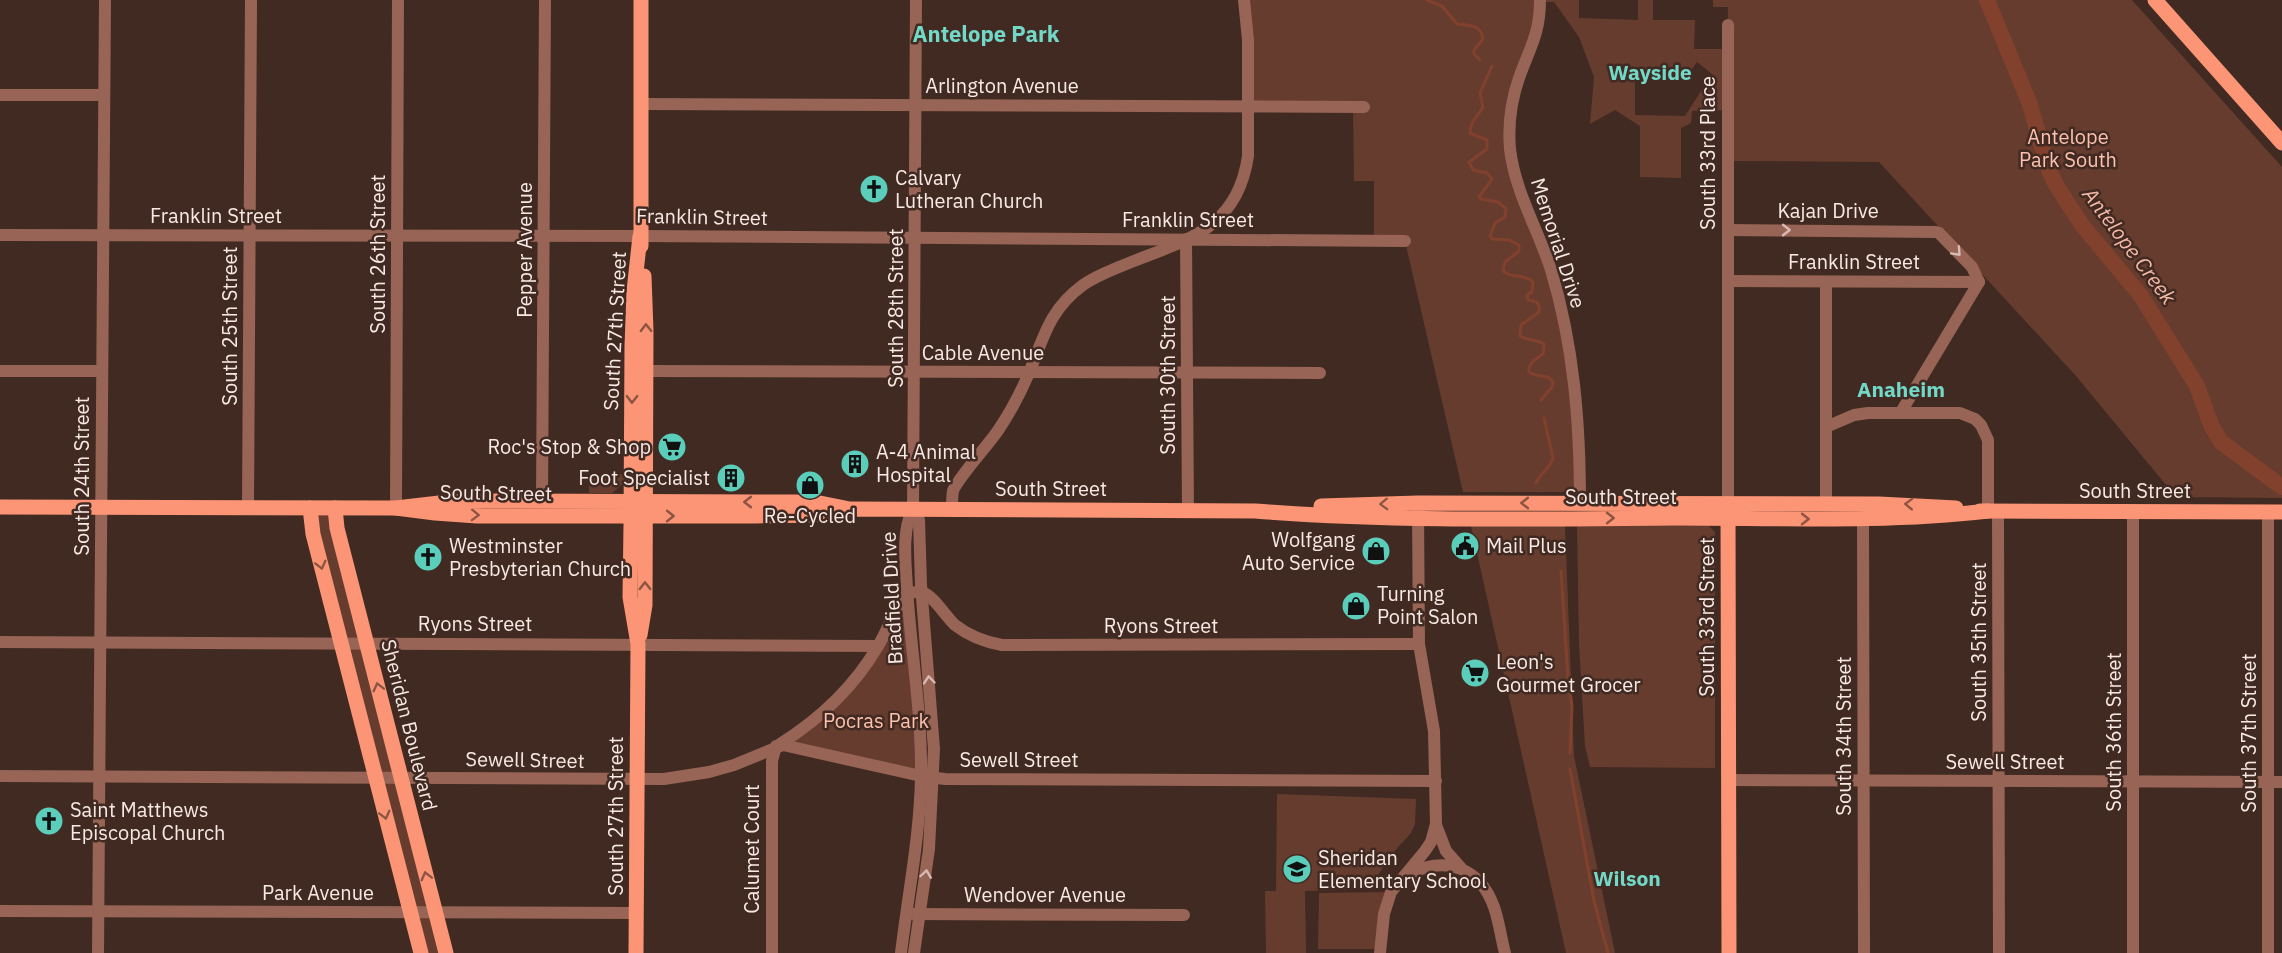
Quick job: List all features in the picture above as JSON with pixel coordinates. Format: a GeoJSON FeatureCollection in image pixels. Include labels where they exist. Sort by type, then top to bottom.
{"type":"FeatureCollection","features":[{"type":"Feature","properties":{"kind":"main road","name":"South 27th Street"},"geometry":{"type":"LineString","coordinates":[[636,953],[638,644],[645,605],[638,509],[633,313],[640,236],[641,0]]}},
{"type":"Feature","properties":{"kind":"main road"},"geometry":{"type":"LineString","coordinates":[[2155,0],[2282,143]]}},
{"type":"Feature","properties":{"kind":"main road","name":"South 27th Street"},"geometry":{"type":"LineString","coordinates":[[638,509],[646,371],[644,276],[640,236]]}},
{"type":"Feature","properties":{"kind":"main road","name":"South Street"},"geometry":{"type":"LineString","coordinates":[[0,507],[396,508],[448,502],[542,501],[638,509]]}},
{"type":"Feature","properties":{"kind":"main road","name":"South Street"},"geometry":{"type":"LineString","coordinates":[[396,508],[477,516],[795,502],[820,503],[848,508],[913,509],[1255,511],[1305,506],[1418,511],[1728,511],[1826,504],[1910,504],[1993,511],[2275,512]]}},
{"type":"Feature","properties":{"kind":"main road","name":"South Street"},"geometry":{"type":"LineString","coordinates":[[1418,511],[1580,503],[1863,519],[1924,518],[1993,511]]}},
{"type":"Feature","properties":{"kind":"main road"},"geometry":{"type":"LineString","coordinates":[[309,508],[313,534],[420,953]]}},
{"type":"Feature","properties":{"kind":"main road","name":"Sheridan Boulevard"},"geometry":{"type":"LineString","coordinates":[[335,508],[337,528],[446,953]]}},
{"type":"Feature","properties":{"kind":"main road","name":"South 33rd Street"},"geometry":{"type":"LineString","coordinates":[[1728,511],[1729,953]]}},
{"type":"Feature","properties":{"kind":"street","name":"South 24th Street"},"geometry":{"type":"LineString","coordinates":[[98,953],[105,0]]}},
{"type":"Feature","properties":{"kind":"street","name":"South 25th Street"},"geometry":{"type":"LineString","coordinates":[[248,507],[252,0]]}},
{"type":"Feature","properties":{"kind":"street","name":"South 26th Street"},"geometry":{"type":"LineString","coordinates":[[396,508],[398,0]]}},
{"type":"Feature","properties":{"kind":"street","name":"Pepper Avenue"},"geometry":{"type":"LineString","coordinates":[[542,501],[545,0]]}},
{"type":"Feature","properties":{"kind":"street","name":"South 28th Street"},"geometry":{"type":"LineString","coordinates":[[913,509],[916,0]]}},
{"type":"Feature","properties":{"kind":"street"},"geometry":{"type":"LineString","coordinates":[[952,509],[953,492],[956,486],[1000,428],[1029,373],[1050,319],[1072,294],[1098,276],[1198,235],[1216,222],[1236,196],[1244,176],[1248,156],[1248,40],[1244,0]]}},
{"type":"Feature","properties":{"kind":"street","name":"Memorial Drive"},"geometry":{"type":"LineString","coordinates":[[1540,0],[1539,30],[1520,74],[1513,100],[1510,146],[1516,179],[1550,268],[1568,340],[1578,416],[1580,503]]}},
{"type":"Feature","properties":{"kind":"street","name":"South 33rd Place"},"geometry":{"type":"LineString","coordinates":[[1728,25],[1728,281]]}},
{"type":"Feature","properties":{"kind":"street"},"geometry":{"type":"LineString","coordinates":[[0,95],[104,95]]}},
{"type":"Feature","properties":{"kind":"street","name":"Arlington Avenue"},"geometry":{"type":"LineString","coordinates":[[641,104],[1364,107]]}},
{"type":"Feature","properties":{"kind":"street","name":"Kajan Drive"},"geometry":{"type":"LineString","coordinates":[[1728,230],[1929,231],[1940,233],[1972,267],[1979,282]]}},
{"type":"Feature","properties":{"kind":"street","name":"Franklin Street"},"geometry":{"type":"LineString","coordinates":[[0,235],[1405,241]]}},
{"type":"Feature","properties":{"kind":"street","name":"South 30th Street"},"geometry":{"type":"LineString","coordinates":[[1186,239],[1188,510]]}},
{"type":"Feature","properties":{"kind":"street","name":"Franklin Street"},"geometry":{"type":"LineString","coordinates":[[1728,281],[1979,282]]}},
{"type":"Feature","properties":{"kind":"street","name":"South 33rd Street"},"geometry":{"type":"LineString","coordinates":[[1728,281],[1728,511]]}},
{"type":"Feature","properties":{"kind":"street"},"geometry":{"type":"LineString","coordinates":[[1826,282],[1826,504]]}},
{"type":"Feature","properties":{"kind":"street"},"geometry":{"type":"LineString","coordinates":[[1826,427],[1863,413],[1901,412],[1979,282]]}},
{"type":"Feature","properties":{"kind":"street"},"geometry":{"type":"LineString","coordinates":[[0,371],[102,371]]}},
{"type":"Feature","properties":{"kind":"street","name":"Cable Avenue"},"geometry":{"type":"LineString","coordinates":[[646,371],[1320,373]]}},
{"type":"Feature","properties":{"kind":"street","name":"South 35th Street"},"geometry":{"type":"LineString","coordinates":[[1901,412],[1968,415],[1981,424],[1988,440],[1993,511],[1999,781],[1999,953]]}},
{"type":"Feature","properties":{"kind":"street","name":"Bradfield Drive"},"geometry":{"type":"LineString","coordinates":[[901,953],[927,777],[932,717],[921,592],[919,520],[913,509]]}},
{"type":"Feature","properties":{"kind":"street","name":"Bradfield Drive"},"geometry":{"type":"LineString","coordinates":[[913,509],[907,520],[908,593],[927,777],[929,849],[914,953]]}},
{"type":"Feature","properties":{"kind":"street"},"geometry":{"type":"LineString","coordinates":[[1404,877],[1425,851],[1434,834],[1436,824],[1433,721],[1419,644],[1418,511]]}},
{"type":"Feature","properties":{"kind":"street","name":"South 36th Street"},"geometry":{"type":"LineString","coordinates":[[2133,512],[2133,953]]}},
{"type":"Feature","properties":{"kind":"street","name":"South 37th Street"},"geometry":{"type":"LineString","coordinates":[[2268,953],[2268,782],[2275,512]]}},
{"type":"Feature","properties":{"kind":"street","name":"South 34th Street"},"geometry":{"type":"LineString","coordinates":[[1863,519],[1864,953]]}},
{"type":"Feature","properties":{"kind":"street"},"geometry":{"type":"LineString","coordinates":[[776,746],[800,731],[834,703],[861,672],[878,646],[900,602],[908,593],[921,592]]}},
{"type":"Feature","properties":{"kind":"street","name":"Ryons Street"},"geometry":{"type":"LineString","coordinates":[[921,592],[929,597],[956,626],[967,633],[1002,645],[1419,644]]}},
{"type":"Feature","properties":{"kind":"street","name":"Ryons Street"},"geometry":{"type":"LineString","coordinates":[[0,642],[878,646]]}},
{"type":"Feature","properties":{"kind":"street","name":"Sewell Street"},"geometry":{"type":"LineString","coordinates":[[0,776],[664,779],[709,772],[734,765],[776,746],[790,745],[927,777],[1436,781]]}},
{"type":"Feature","properties":{"kind":"street","name":"Calumet Court"},"geometry":{"type":"LineString","coordinates":[[772,953],[772,761],[776,746]]}},
{"type":"Feature","properties":{"kind":"street","name":"Sewell Street"},"geometry":{"type":"LineString","coordinates":[[1728,780],[2282,782]]}},
{"type":"Feature","properties":{"kind":"street"},"geometry":{"type":"LineString","coordinates":[[1436,824],[1446,851],[1462,869],[1478,880],[1490,897],[1495,908],[1505,953]]}},
{"type":"Feature","properties":{"kind":"street"},"geometry":{"type":"LineString","coordinates":[[1380,953],[1387,901],[1396,883],[1422,868],[1436,864],[1462,869]]}},
{"type":"Feature","properties":{"kind":"street","name":"Park Avenue"},"geometry":{"type":"LineString","coordinates":[[0,911],[636,913]]}},
{"type":"Feature","properties":{"kind":"street","name":"Wendover Avenue"},"geometry":{"type":"LineString","coordinates":[[906,914],[1184,915]]}},
{"type":"Feature","properties":{"kind":"green space","name":"Antelope Park South"},"geometry":{"type":"Polygon","coordinates":[[[1244,0],[1579,0],[1579,18],[1638,20],[1638,0],[1653,0],[1653,20],[1695,20],[1694,49],[1727,49],[1728,7],[1713,7],[1713,0],[2132,0],[2282,167],[2282,498],[2176,497],[2076,376],[1879,162],[1728,161],[1728,110],[1692,111],[1691,123],[1681,128],[1681,178],[1640,177],[1640,126],[1615,110],[1590,124],[1594,77],[1579,37],[1554,2],[1541,2],[1525,63],[1510,145],[1563,318],[1580,492],[1463,492],[1405,241],[1374,241],[1374,181],[1354,181],[1353,107],[1248,105],[1244,0]],[[1697,62],[1685,79],[1678,76],[1635,76],[1635,115],[1685,116],[1712,74],[1697,62]]]}},
{"type":"Feature","properties":{"kind":"green space"},"geometry":{"type":"Polygon","coordinates":[[[589,474],[623,474],[623,484],[612,493],[589,493],[589,474]]]}},
{"type":"Feature","properties":{"kind":"green space"},"geometry":{"type":"Polygon","coordinates":[[[310,508],[335,508],[446,953],[421,953],[310,508]]]}},
{"type":"Feature","properties":{"kind":"green space"},"geometry":{"type":"Polygon","coordinates":[[[1565,525],[1574,756],[1615,953],[1566,953],[1471,526],[1565,525]]]}},
{"type":"Feature","properties":{"kind":"green space"},"geometry":{"type":"Polygon","coordinates":[[[1577,525],[1708,525],[1715,532],[1715,768],[1590,767],[1585,746],[1579,644],[1577,525]]]}},
{"type":"Feature","properties":{"kind":"green space","name":"Pocras Park"},"geometry":{"type":"Polygon","coordinates":[[[908,593],[921,776],[790,745],[834,703],[908,593]]]}},
{"type":"Feature","properties":{"kind":"green space"},"geometry":{"type":"Polygon","coordinates":[[[1277,794],[1416,799],[1415,824],[1411,833],[1391,855],[1369,889],[1305,891],[1306,953],[1266,953],[1265,891],[1276,891],[1277,794]]]}},
{"type":"Feature","properties":{"kind":"green space"},"geometry":{"type":"Polygon","coordinates":[[[1391,892],[1381,949],[1318,949],[1319,893],[1391,892]]]}},
{"type":"Feature","properties":{"kind":"waterway"},"geometry":{"type":"LineString","coordinates":[[1427,0],[1442,6],[1457,24],[1474,27],[1480,31],[1483,39],[1474,50],[1474,54],[1480,60]]}},
{"type":"Feature","properties":{"kind":"waterway","name":"Antelope Creek"},"geometry":{"type":"LineString","coordinates":[[1987,0],[2029,102],[2049,170],[2056,185],[2082,225],[2141,296],[2197,386],[2211,425],[2221,442],[2282,487]]}},
{"type":"Feature","properties":{"kind":"waterway"},"geometry":{"type":"LineString","coordinates":[[1492,66],[1480,93],[1483,107],[1470,129],[1470,133],[1487,140],[1487,149],[1469,162],[1473,170],[1487,173],[1492,179],[1479,197],[1498,202],[1506,209],[1505,217],[1495,223],[1490,236],[1492,239],[1509,240],[1519,245],[1519,251],[1505,262],[1503,271],[1533,282],[1532,292],[1527,295],[1528,300],[1537,302],[1539,312],[1521,325],[1520,336],[1544,344],[1543,354],[1533,362],[1529,369],[1532,374],[1548,377],[1553,382],[1552,387],[1541,400]]}},
{"type":"Feature","properties":{"kind":"waterway"},"geometry":{"type":"LineString","coordinates":[[1536,483],[1553,458],[1544,418]]}},
{"type":"Feature","properties":{"kind":"waterway"},"geometry":{"type":"LineString","coordinates":[[1561,571],[1572,706],[1570,753]]}},
{"type":"Feature","properties":{"kind":"waterway"},"geometry":{"type":"LineString","coordinates":[[1570,769],[1594,901],[1608,953]]}},
{"type":"Feature","properties":{"kind":"place","name":"Calvary Lutheran Church"},"geometry":{"type":"Point","coordinates":[874,189]}},
{"type":"Feature","properties":{"kind":"place","name":"Roc's Stop & Shop"},"geometry":{"type":"Point","coordinates":[672,447]}},
{"type":"Feature","properties":{"kind":"place","name":"A-4 Animal Hospital"},"geometry":{"type":"Point","coordinates":[855,464]}},
{"type":"Feature","properties":{"kind":"place","name":"Foot Specialist"},"geometry":{"type":"Point","coordinates":[731,478]}},
{"type":"Feature","properties":{"kind":"place","name":"Re-Cycled"},"geometry":{"type":"Point","coordinates":[810,485]}},
{"type":"Feature","properties":{"kind":"place","name":"Mail Plus"},"geometry":{"type":"Point","coordinates":[1465,546]}},
{"type":"Feature","properties":{"kind":"place","name":"Wolfgang Auto Service"},"geometry":{"type":"Point","coordinates":[1376,551]}},
{"type":"Feature","properties":{"kind":"place","name":"Westminster Presbyterian Church"},"geometry":{"type":"Point","coordinates":[428,557]}},
{"type":"Feature","properties":{"kind":"place","name":"Turning Point Salon"},"geometry":{"type":"Point","coordinates":[1356,606]}},
{"type":"Feature","properties":{"kind":"place","name":"Leon's Gourmet Grocer"},"geometry":{"type":"Point","coordinates":[1475,673]}},
{"type":"Feature","properties":{"kind":"place","name":"Saint Matthews Episcopal Church"},"geometry":{"type":"Point","coordinates":[49,821]}},
{"type":"Feature","properties":{"kind":"place","name":"Sheridan Elementary School"},"geometry":{"type":"Point","coordinates":[1297,869]}},
{"type":"Feature","properties":{"kind":"district","name":"Antelope Park"},"geometry":{"type":"Point","coordinates":[986,34]}},
{"type":"Feature","properties":{"kind":"district","name":"Wayside"},"geometry":{"type":"Point","coordinates":[1650,73]}},
{"type":"Feature","properties":{"kind":"district","name":"Anaheim"},"geometry":{"type":"Point","coordinates":[1901,390]}},
{"type":"Feature","properties":{"kind":"district","name":"Wilson"},"geometry":{"type":"Point","coordinates":[1627,879]}}]}
